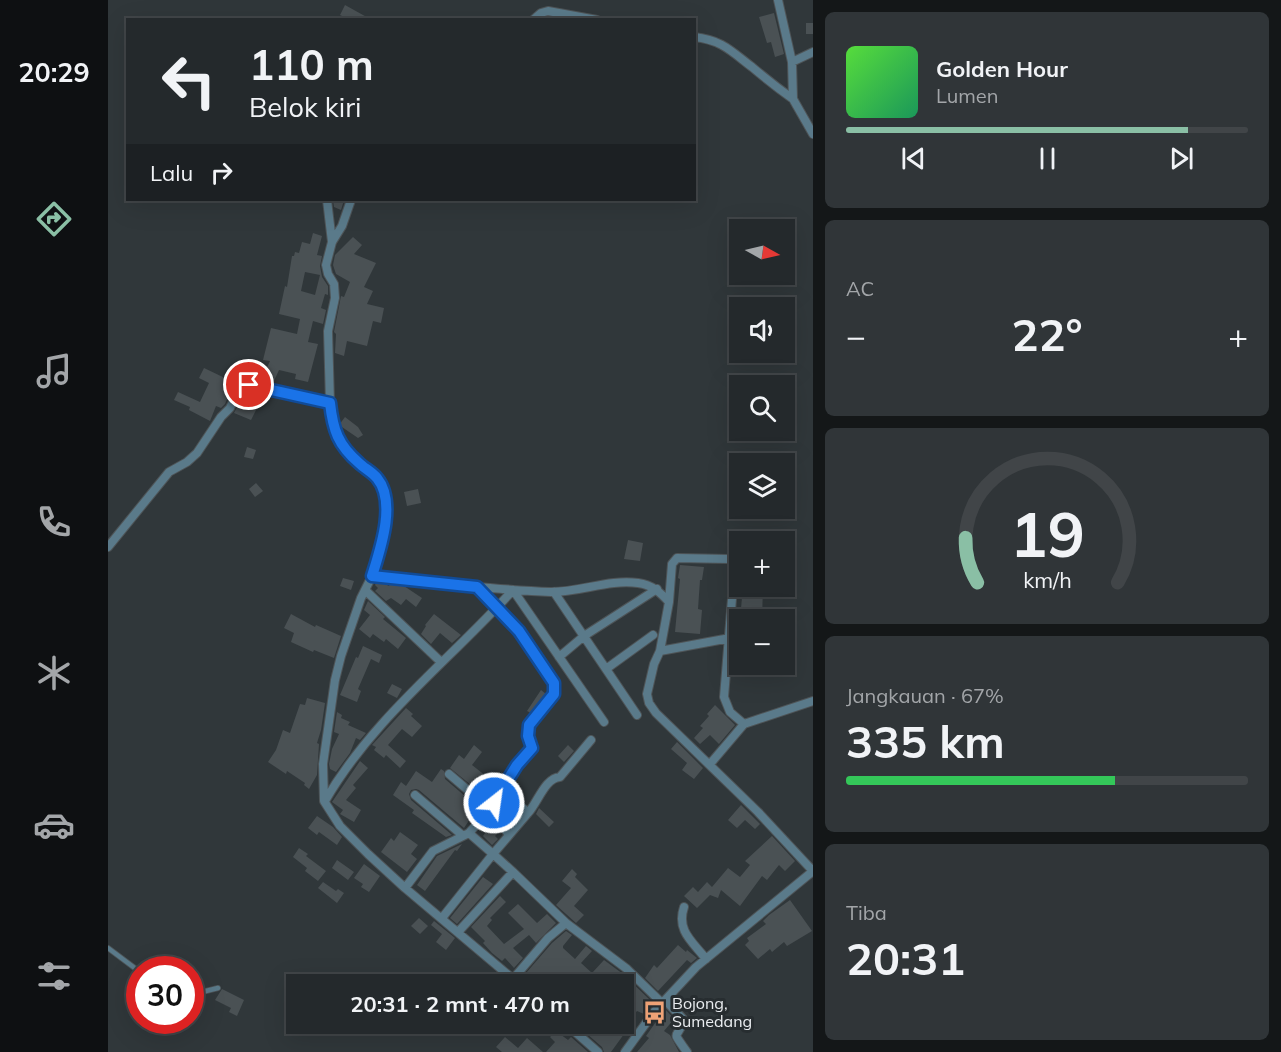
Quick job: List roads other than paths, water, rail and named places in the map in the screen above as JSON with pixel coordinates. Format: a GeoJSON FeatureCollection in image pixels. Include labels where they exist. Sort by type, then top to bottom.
{"type":"FeatureCollection","features":[{"type":"Feature","properties":{"kind":"street"},"geometry":{"type":"LineString","coordinates":[[778,0],[792,62],[793,99]]}},
{"type":"Feature","properties":{"kind":"street"},"geometry":{"type":"LineString","coordinates":[[535,18],[548,11],[586,18]]}},
{"type":"Feature","properties":{"kind":"street"},"geometry":{"type":"LineString","coordinates":[[696,37],[711,39],[732,49],[793,99],[813,134]]}},
{"type":"Feature","properties":{"kind":"street"},"geometry":{"type":"LineString","coordinates":[[792,62],[813,52]]}},
{"type":"Feature","properties":{"kind":"street"},"geometry":{"type":"LineString","coordinates":[[327,201],[332,242]]}},
{"type":"Feature","properties":{"kind":"street"},"geometry":{"type":"LineString","coordinates":[[351,201],[342,226],[332,242],[326,265],[334,284],[335,298],[328,331],[330,403],[333,426],[340,443],[349,455],[377,478],[384,496],[386,516],[382,543],[372,576],[364,590],[335,680],[323,764],[324,801],[340,826],[405,888],[508,974]]}},
{"type":"Feature","properties":{"kind":"street"},"geometry":{"type":"LineString","coordinates":[[108,548],[169,472],[187,462],[197,453],[221,417],[230,408],[243,385],[253,385],[330,403]]}},
{"type":"Feature","properties":{"kind":"street"},"geometry":{"type":"LineString","coordinates":[[625,1052],[664,1002],[706,959],[813,871],[758,812],[656,713],[649,703],[647,693],[654,664],[660,651],[669,602],[672,564],[676,558],[733,560],[735,564],[732,609]]}},
{"type":"Feature","properties":{"kind":"street"},"geometry":{"type":"LineString","coordinates":[[372,576],[554,592],[612,582],[637,583],[657,590],[669,602]]}},
{"type":"Feature","properties":{"kind":"street"},"geometry":{"type":"LineString","coordinates":[[405,888],[433,851],[465,834],[490,809],[497,793],[517,765],[530,752],[532,748],[528,736],[529,725],[554,694],[552,679],[519,631],[477,587]]}},
{"type":"Feature","properties":{"kind":"street"},"geometry":{"type":"LineString","coordinates":[[364,590],[441,662]]}},
{"type":"Feature","properties":{"kind":"street"},"geometry":{"type":"LineString","coordinates":[[324,801],[354,756],[398,705],[421,685],[513,590]]}},
{"type":"Feature","properties":{"kind":"street"},"geometry":{"type":"LineString","coordinates":[[513,590],[603,722]]}},
{"type":"Feature","properties":{"kind":"street"},"geometry":{"type":"LineString","coordinates":[[559,657],[584,636],[657,590]]}},
{"type":"Feature","properties":{"kind":"street"},"geometry":{"type":"LineString","coordinates":[[554,592],[637,715]]}},
{"type":"Feature","properties":{"kind":"street"},"geometry":{"type":"LineString","coordinates":[[606,669],[653,635]]}},
{"type":"Feature","properties":{"kind":"street"},"geometry":{"type":"LineString","coordinates":[[660,651],[729,638]]}},
{"type":"Feature","properties":{"kind":"street"},"geometry":{"type":"LineString","coordinates":[[729,648],[724,697],[730,712],[744,723]]}},
{"type":"Feature","properties":{"kind":"street"},"geometry":{"type":"LineString","coordinates":[[710,764],[744,723],[813,701]]}},
{"type":"Feature","properties":{"kind":"street"},"geometry":{"type":"LineString","coordinates":[[442,918],[534,807],[550,781],[554,777],[560,777],[591,740]]}},
{"type":"Feature","properties":{"kind":"street"},"geometry":{"type":"LineString","coordinates":[[449,774],[490,809],[509,835]]}},
{"type":"Feature","properties":{"kind":"street"},"geometry":{"type":"LineString","coordinates":[[502,789],[528,813]]}},
{"type":"Feature","properties":{"kind":"street"},"geometry":{"type":"LineString","coordinates":[[415,795],[493,854],[566,923],[627,969],[684,1020],[675,1036],[687,1052]]}},
{"type":"Feature","properties":{"kind":"street"},"geometry":{"type":"LineString","coordinates":[[459,932],[513,872]]}},
{"type":"Feature","properties":{"kind":"street"},"geometry":{"type":"LineString","coordinates":[[684,907],[681,918],[685,935],[706,959]]}},
{"type":"Feature","properties":{"kind":"street"},"geometry":{"type":"LineString","coordinates":[[521,974],[548,938],[566,923]]}},
{"type":"Feature","properties":{"kind":"street"},"geometry":{"type":"LineString","coordinates":[[577,1034],[598,1052]]}},
{"type":"Feature","properties":{"kind":"lane"},"geometry":{"type":"LineString","coordinates":[[108,948],[126,962]]}},
{"type":"Feature","properties":{"kind":"lane"},"geometry":{"type":"LineString","coordinates":[[204,992],[218,988]]}},
{"type":"Feature","properties":{"kind":"place","name":"Bojong, Sumedang"},"geometry":{"type":"Point","coordinates":[654,1012]}}]}
